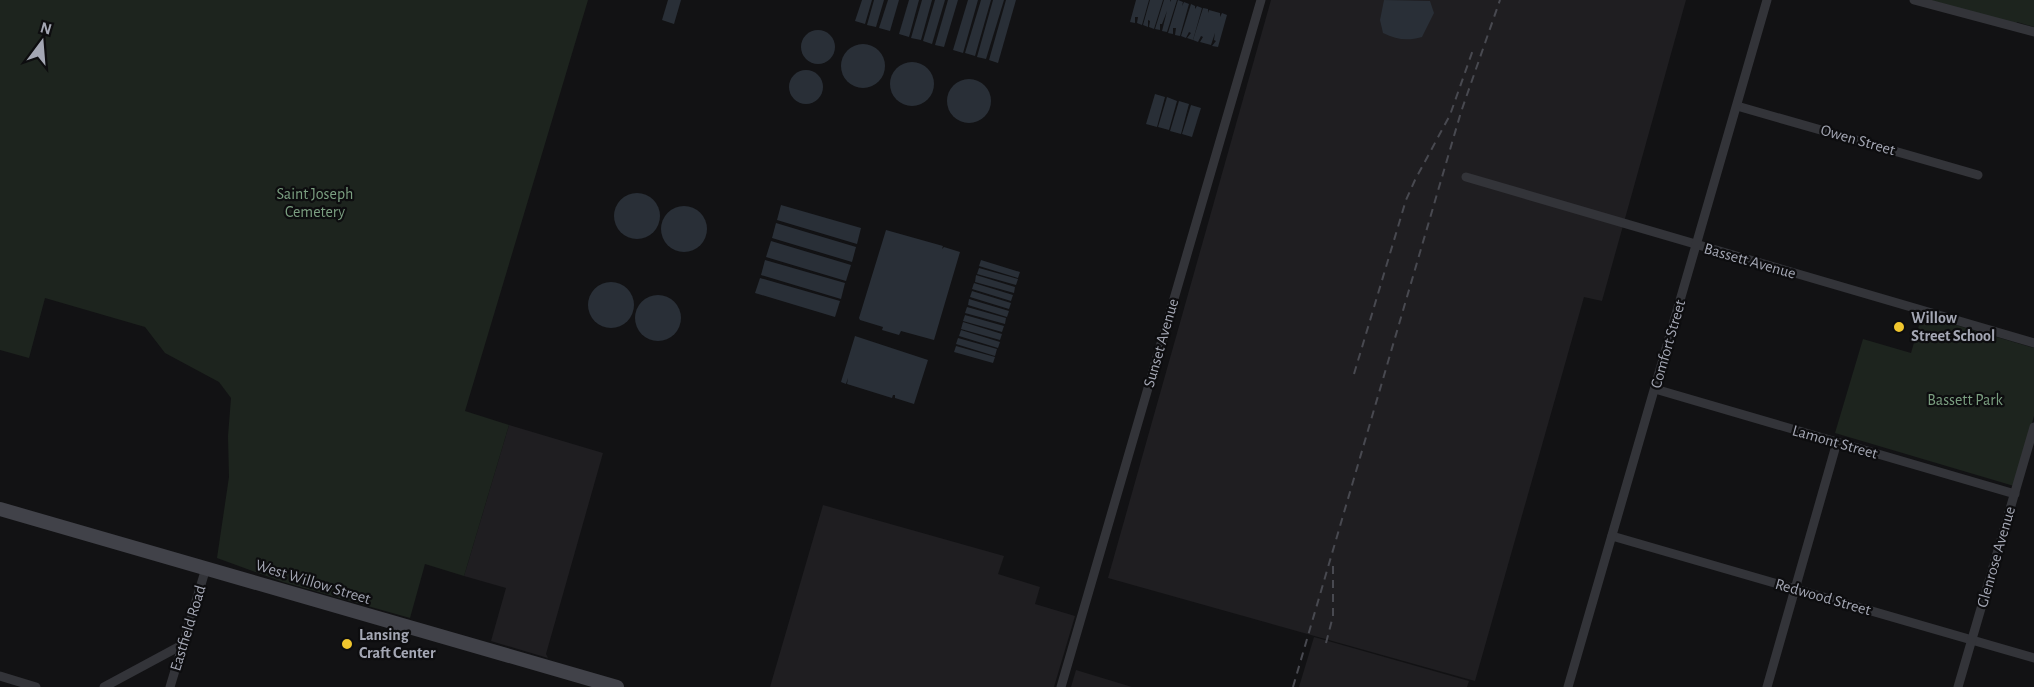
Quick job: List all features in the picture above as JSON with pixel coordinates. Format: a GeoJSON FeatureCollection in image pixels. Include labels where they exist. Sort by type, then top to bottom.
{"type":"FeatureCollection","features":[{"type":"Feature","properties":{"kind":"street","name":"Sunset Avenue"},"geometry":{"type":"LineString","coordinates":[[1061,687],[1261,0]]}},
{"type":"Feature","properties":{"kind":"street","name":"Comfort Street"},"geometry":{"type":"LineString","coordinates":[[1568,687],[1767,0]]}},
{"type":"Feature","properties":{"kind":"street"},"geometry":{"type":"LineString","coordinates":[[1914,0],[2034,32]]}},
{"type":"Feature","properties":{"kind":"street","name":"Owen Street"},"geometry":{"type":"LineString","coordinates":[[1737,106],[1978,175]]}},
{"type":"Feature","properties":{"kind":"street","name":"Bassett Avenue"},"geometry":{"type":"LineString","coordinates":[[1466,177],[2034,344]]}},
{"type":"Feature","properties":{"kind":"street","name":"Lamont Street"},"geometry":{"type":"LineString","coordinates":[[1655,389],[2015,494]]}},
{"type":"Feature","properties":{"kind":"street","name":"Glenrose Avenue"},"geometry":{"type":"LineString","coordinates":[[1958,687],[2034,428]]}},
{"type":"Feature","properties":{"kind":"street"},"geometry":{"type":"LineString","coordinates":[[1767,687],[1837,442]]}},
{"type":"Feature","properties":{"kind":"street","name":"West Willow Street"},"geometry":{"type":"LineString","coordinates":[[0,509],[617,687]]}},
{"type":"Feature","properties":{"kind":"street","name":"Redwood Street"},"geometry":{"type":"LineString","coordinates":[[1612,536],[2034,658]]}},
{"type":"Feature","properties":{"kind":"street","name":"Eastfield Road"},"geometry":{"type":"LineString","coordinates":[[170,687],[206,568]]}},
{"type":"Feature","properties":{"kind":"street"},"geometry":{"type":"LineString","coordinates":[[104,687],[182,645]]}},
{"type":"Feature","properties":{"kind":"street"},"geometry":{"type":"LineString","coordinates":[[0,676],[36,687]]}},
{"type":"Feature","properties":{"kind":"shaded area"},"geometry":{"type":"Polygon","coordinates":[[[668,0],[681,0],[674,24],[662,20],[668,0]]]}},
{"type":"Feature","properties":{"kind":"shaded area"},"geometry":{"type":"Polygon","coordinates":[[[862,0],[872,0],[865,24],[855,21],[862,0]]]}},
{"type":"Feature","properties":{"kind":"shaded area"},"geometry":{"type":"Polygon","coordinates":[[[874,0],[884,0],[876,27],[867,25],[874,0]]]}},
{"type":"Feature","properties":{"kind":"shaded area"},"geometry":{"type":"Polygon","coordinates":[[[888,0],[899,0],[890,31],[879,28],[888,0]]]}},
{"type":"Feature","properties":{"kind":"shaded area"},"geometry":{"type":"Polygon","coordinates":[[[909,0],[919,0],[909,37],[899,34],[909,0]]]}},
{"type":"Feature","properties":{"kind":"shaded area"},"geometry":{"type":"Polygon","coordinates":[[[922,0],[932,0],[921,40],[911,38],[922,0]]]}},
{"type":"Feature","properties":{"kind":"shaded area"},"geometry":{"type":"Polygon","coordinates":[[[935,0],[945,0],[932,44],[923,41],[935,0]]]}},
{"type":"Feature","properties":{"kind":"shaded area"},"geometry":{"type":"Polygon","coordinates":[[[948,0],[958,0],[944,47],[935,45],[948,0]]]}},
{"type":"Feature","properties":{"kind":"shaded area"},"geometry":{"type":"Polygon","coordinates":[[[968,0],[978,0],[963,53],[953,50],[968,0]]]}},
{"type":"Feature","properties":{"kind":"shaded area"},"geometry":{"type":"Polygon","coordinates":[[[981,0],[991,0],[975,56],[965,53],[981,0]]]}},
{"type":"Feature","properties":{"kind":"shaded area"},"geometry":{"type":"Polygon","coordinates":[[[993,0],[1004,0],[986,59],[977,57],[993,0]]]}},
{"type":"Feature","properties":{"kind":"shaded area"},"geometry":{"type":"Polygon","coordinates":[[[1006,0],[1016,0],[998,63],[989,60],[1006,0]]]}},
{"type":"Feature","properties":{"kind":"shaded area"},"geometry":{"type":"Polygon","coordinates":[[[1136,0],[1149,0],[1142,25],[1137,23],[1138,17],[1135,17],[1135,23],[1130,22],[1136,0]]]}},
{"type":"Feature","properties":{"kind":"shaded area"},"geometry":{"type":"Polygon","coordinates":[[[1150,0],[1163,0],[1154,29],[1149,27],[1150,21],[1148,20],[1148,27],[1143,25],[1150,0]]]}},
{"type":"Feature","properties":{"kind":"shaded area"},"geometry":{"type":"Polygon","coordinates":[[[1164,0],[1170,0],[1170,2],[1177,0],[1167,32],[1162,31],[1167,11],[1160,24],[1160,30],[1155,29],[1164,0]]]}},
{"type":"Feature","properties":{"kind":"shaded area"},"geometry":{"type":"Polygon","coordinates":[[[1178,0],[1183,2],[1182,6],[1184,2],[1189,4],[1180,36],[1175,35],[1176,28],[1173,28],[1173,34],[1168,33],[1178,0]]]}},
{"type":"Feature","properties":{"kind":"shaded area"},"geometry":{"type":"Polygon","coordinates":[[[1271,0],[1686,0],[1602,301],[1584,297],[1475,681],[1108,578],[1271,0]]]}},
{"type":"Feature","properties":{"kind":"shaded area"},"geometry":{"type":"Polygon","coordinates":[[[1384,0],[1430,1],[1434,13],[1422,37],[1402,39],[1383,33],[1380,20],[1384,0]]]}},
{"type":"Feature","properties":{"kind":"shaded area"},"geometry":{"type":"Polygon","coordinates":[[[1191,4],[1195,6],[1195,9],[1197,6],[1202,8],[1193,40],[1187,38],[1191,33],[1189,32],[1186,38],[1181,36],[1191,4]]]}},
{"type":"Feature","properties":{"kind":"shaded area"},"geometry":{"type":"Polygon","coordinates":[[[1203,8],[1208,9],[1208,13],[1209,10],[1220,13],[1220,17],[1222,13],[1227,15],[1218,47],[1212,46],[1216,41],[1214,40],[1215,33],[1211,45],[1200,42],[1203,37],[1201,36],[1198,42],[1193,40],[1203,8]]]}},
{"type":"Feature","properties":{"kind":"shaded area"},"geometry":{"type":"Polygon","coordinates":[[[818,30],[830,35],[835,47],[830,59],[818,64],[806,59],[801,47],[806,35],[818,30]]]}},
{"type":"Feature","properties":{"kind":"shaded area"},"geometry":{"type":"Polygon","coordinates":[[[863,44],[878,51],[885,66],[878,81],[863,88],[848,81],[841,66],[848,51],[863,44]]]}},
{"type":"Feature","properties":{"kind":"shaded area"},"geometry":{"type":"Polygon","coordinates":[[[912,62],[927,69],[934,84],[927,99],[912,106],[897,99],[890,84],[897,69],[912,62]]]}},
{"type":"Feature","properties":{"kind":"shaded area"},"geometry":{"type":"Polygon","coordinates":[[[806,70],[818,75],[823,87],[818,99],[806,104],[794,99],[789,87],[794,75],[806,70]]]}},
{"type":"Feature","properties":{"kind":"shaded area"},"geometry":{"type":"Polygon","coordinates":[[[969,79],[984,86],[991,101],[984,116],[969,123],[954,116],[947,101],[954,86],[969,79]]]}},
{"type":"Feature","properties":{"kind":"shaded area"},"geometry":{"type":"Polygon","coordinates":[[[1155,94],[1165,97],[1157,127],[1146,124],[1155,94]]]}},
{"type":"Feature","properties":{"kind":"shaded area"},"geometry":{"type":"Polygon","coordinates":[[[1167,97],[1177,101],[1169,130],[1158,127],[1167,97]]]}},
{"type":"Feature","properties":{"kind":"shaded area"},"geometry":{"type":"Polygon","coordinates":[[[1179,101],[1189,104],[1181,134],[1170,131],[1179,101]]]}},
{"type":"Feature","properties":{"kind":"shaded area"},"geometry":{"type":"Polygon","coordinates":[[[1191,105],[1201,108],[1192,137],[1182,134],[1191,105]]]}},
{"type":"Feature","properties":{"kind":"shaded area"},"geometry":{"type":"Polygon","coordinates":[[[637,193],[653,200],[660,216],[653,232],[637,239],[621,232],[614,216],[621,200],[637,193]]]}},
{"type":"Feature","properties":{"kind":"shaded area"},"geometry":{"type":"Polygon","coordinates":[[[781,205],[861,228],[857,244],[777,220],[781,205]]]}},
{"type":"Feature","properties":{"kind":"shaded area"},"geometry":{"type":"Polygon","coordinates":[[[684,206],[700,213],[707,229],[700,245],[684,252],[668,245],[661,229],[668,213],[684,206]]]}},
{"type":"Feature","properties":{"kind":"shaded area"},"geometry":{"type":"Polygon","coordinates":[[[776,223],[856,247],[852,262],[772,238],[776,223]]]}},
{"type":"Feature","properties":{"kind":"shaded area"},"geometry":{"type":"Polygon","coordinates":[[[886,230],[943,246],[942,249],[944,247],[960,252],[934,340],[901,331],[899,335],[882,330],[883,327],[859,318],[886,230]]]}},
{"type":"Feature","properties":{"kind":"shaded area"},"geometry":{"type":"Polygon","coordinates":[[[771,241],[851,265],[846,281],[766,257],[771,241]]]}},
{"type":"Feature","properties":{"kind":"shaded area"},"geometry":{"type":"Polygon","coordinates":[[[765,260],[845,283],[841,299],[761,275],[765,260]]]}},
{"type":"Feature","properties":{"kind":"shaded area"},"geometry":{"type":"Polygon","coordinates":[[[981,260],[1020,272],[1018,278],[979,266],[981,260]]]}},
{"type":"Feature","properties":{"kind":"shaded area"},"geometry":{"type":"Polygon","coordinates":[[[979,268],[1018,279],[1016,285],[977,274],[979,268]]]}},
{"type":"Feature","properties":{"kind":"shaded area"},"geometry":{"type":"Polygon","coordinates":[[[976,275],[1015,287],[1014,293],[975,282],[976,275]]]}},
{"type":"Feature","properties":{"kind":"shaded area"},"geometry":{"type":"Polygon","coordinates":[[[760,278],[840,301],[835,317],[755,293],[760,278]]]}},
{"type":"Feature","properties":{"kind":"shaded area"},"geometry":{"type":"Polygon","coordinates":[[[611,282],[627,289],[634,305],[627,321],[611,328],[595,321],[588,305],[595,289],[611,282]]]}},
{"type":"Feature","properties":{"kind":"shaded area"},"geometry":{"type":"Polygon","coordinates":[[[974,283],[1013,295],[1011,301],[972,289],[974,283]]]}},
{"type":"Feature","properties":{"kind":"shaded area"},"geometry":{"type":"Polygon","coordinates":[[[972,291],[1011,303],[1009,309],[970,297],[972,291]]]}},
{"type":"Feature","properties":{"kind":"shaded area"},"geometry":{"type":"Polygon","coordinates":[[[658,295],[674,302],[681,318],[674,334],[658,341],[642,334],[635,318],[642,302],[658,295]]]}},
{"type":"Feature","properties":{"kind":"shaded area"},"geometry":{"type":"Polygon","coordinates":[[[969,299],[1009,311],[1007,317],[968,305],[969,299]]]}},
{"type":"Feature","properties":{"kind":"shaded area"},"geometry":{"type":"Polygon","coordinates":[[[967,307],[1006,318],[1005,324],[965,313],[967,307]]]}},
{"type":"Feature","properties":{"kind":"shaded area"},"geometry":{"type":"Polygon","coordinates":[[[965,315],[1004,326],[1002,332],[963,321],[965,315]]]}},
{"type":"Feature","properties":{"kind":"shaded area"},"geometry":{"type":"Polygon","coordinates":[[[963,322],[1002,334],[1000,340],[961,329],[963,322]]]}},
{"type":"Feature","properties":{"kind":"shaded area"},"geometry":{"type":"Polygon","coordinates":[[[961,330],[1000,342],[998,348],[959,336],[961,330]]]}},
{"type":"Feature","properties":{"kind":"shaded area"},"geometry":{"type":"Polygon","coordinates":[[[855,336],[928,360],[914,404],[895,398],[895,395],[892,398],[847,384],[848,378],[846,384],[841,382],[855,336]]]}},
{"type":"Feature","properties":{"kind":"shaded area"},"geometry":{"type":"Polygon","coordinates":[[[958,338],[997,349],[995,356],[956,344],[958,338]]]}},
{"type":"Feature","properties":{"kind":"shaded area"},"geometry":{"type":"Polygon","coordinates":[[[956,346],[995,357],[993,363],[954,352],[956,346]]]}},
{"type":"Feature","properties":{"kind":"shaded area"},"geometry":{"type":"Polygon","coordinates":[[[509,425],[603,453],[546,654],[548,658],[491,641],[506,588],[464,576],[509,425]]]}},
{"type":"Feature","properties":{"kind":"shaded area"},"geometry":{"type":"Polygon","coordinates":[[[823,505],[1004,556],[998,574],[1040,587],[1035,604],[1075,616],[1054,687],[770,687],[823,505]]]}},
{"type":"Feature","properties":{"kind":"shaded area"},"geometry":{"type":"Polygon","coordinates":[[[1314,637],[1469,681],[1467,687],[1299,687],[1314,637]]]}},
{"type":"Feature","properties":{"kind":"shaded area"},"geometry":{"type":"Polygon","coordinates":[[[1076,670],[1132,687],[1071,687],[1076,670]]]}},
{"type":"Feature","properties":{"kind":"green space","name":"Saint Joseph Cemetery"},"geometry":{"type":"Polygon","coordinates":[[[0,0],[588,0],[465,411],[509,425],[464,576],[425,564],[410,618],[283,582],[217,558],[229,477],[228,436],[231,398],[219,382],[165,353],[145,327],[45,298],[29,358],[0,350],[0,0]]]}},
{"type":"Feature","properties":{"kind":"green space"},"geometry":{"type":"Polygon","coordinates":[[[1914,0],[2034,0],[2034,27],[2017,22],[2015,27],[1914,0]]]}},
{"type":"Feature","properties":{"kind":"green space","name":"Bassett Park"},"geometry":{"type":"Polygon","coordinates":[[[1922,315],[2034,348],[2034,416],[2014,486],[1835,433],[1863,339],[1911,353],[1922,315]]]}},
{"type":"Feature","properties":{"kind":"railway"},"geometry":{"type":"LineString","coordinates":[[1293,687],[1461,112],[1500,0]]}},
{"type":"Feature","properties":{"kind":"railway"},"geometry":{"type":"LineString","coordinates":[[1354,374],[1406,200],[1450,115],[1474,47]]}},
{"type":"Feature","properties":{"kind":"railway"},"geometry":{"type":"LineString","coordinates":[[1326,643],[1333,616],[1333,566]]}},
{"type":"Feature","properties":{"kind":"place","name":"Willow Street School"},"geometry":{"type":"Point","coordinates":[1899,327]}},
{"type":"Feature","properties":{"kind":"place","name":"Lansing Craft Center"},"geometry":{"type":"Point","coordinates":[347,644]}}]}
